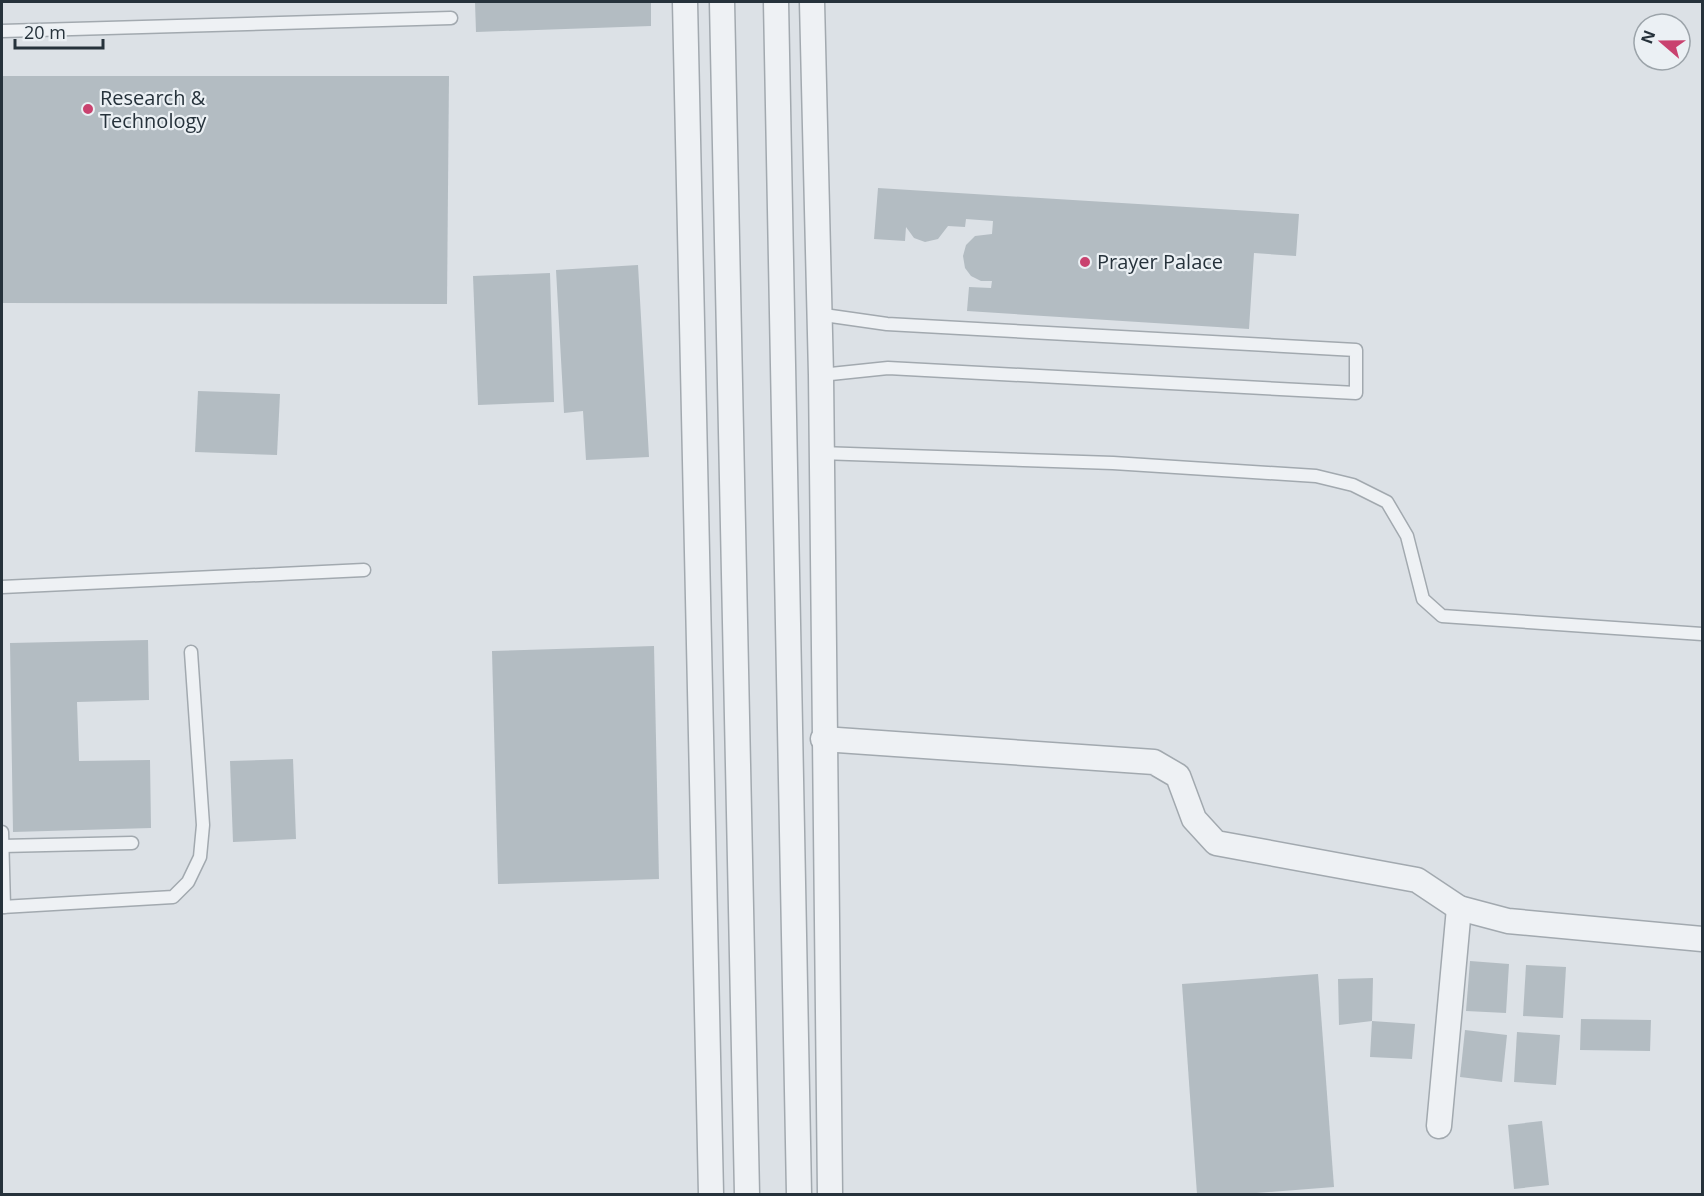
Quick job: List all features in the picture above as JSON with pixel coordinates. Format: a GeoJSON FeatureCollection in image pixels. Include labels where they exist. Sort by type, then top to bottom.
{"type":"FeatureCollection","features":[{"type":"Feature","properties":{"kind":"street"},"geometry":{"type":"LineString","coordinates":[[685,2],[711,1194]]}},
{"type":"Feature","properties":{"kind":"street"},"geometry":{"type":"LineString","coordinates":[[722,2],[747,1194]]}},
{"type":"Feature","properties":{"kind":"street"},"geometry":{"type":"LineString","coordinates":[[776,2],[799,1194]]}},
{"type":"Feature","properties":{"kind":"street"},"geometry":{"type":"LineString","coordinates":[[812,2],[820,375],[830,1194]]}},
{"type":"Feature","properties":{"kind":"street"},"geometry":{"type":"LineString","coordinates":[[823,739],[1154,762],[1178,776],[1194,819],[1216,843],[1417,880],[1459,908],[1508,921],[1702,939]]}},
{"type":"Feature","properties":{"kind":"street"},"geometry":{"type":"LineString","coordinates":[[1439,1126],[1459,908]]}},
{"type":"Feature","properties":{"kind":"lane"},"geometry":{"type":"LineString","coordinates":[[2,31],[451,18]]}},
{"type":"Feature","properties":{"kind":"lane"},"geometry":{"type":"LineString","coordinates":[[817,314],[887,324],[1356,350],[1356,393],[888,368],[820,375]]}},
{"type":"Feature","properties":{"kind":"lane"},"geometry":{"type":"LineString","coordinates":[[820,453],[1113,463],[1316,476],[1353,485],[1388,502],[1407,536],[1423,599],[1442,616],[1702,634]]}},
{"type":"Feature","properties":{"kind":"lane"},"geometry":{"type":"LineString","coordinates":[[2,586],[364,570]]}},
{"type":"Feature","properties":{"kind":"lane"},"geometry":{"type":"LineString","coordinates":[[2,832],[3,907],[173,897],[188,882],[200,856],[203,825],[191,652]]}},
{"type":"Feature","properties":{"kind":"lane"},"geometry":{"type":"LineString","coordinates":[[2,846],[132,843]]}},
{"type":"Feature","properties":{"kind":"building"},"geometry":{"type":"Polygon","coordinates":[[[475,2],[651,2],[651,26],[476,32],[475,2]]]}},
{"type":"Feature","properties":{"kind":"building"},"geometry":{"type":"Polygon","coordinates":[[[2,76],[449,76],[447,304],[2,303],[2,76]]]}},
{"type":"Feature","properties":{"kind":"building","name":"Prayer Palace"},"geometry":{"type":"Polygon","coordinates":[[[878,188],[1299,214],[1296,256],[1254,253],[1249,329],[967,311],[969,287],[991,288],[992,281],[981,281],[971,276],[965,268],[963,256],[966,245],[975,236],[992,234],[993,221],[966,219],[965,227],[948,226],[938,239],[925,242],[914,238],[906,227],[905,241],[874,239],[878,188]]]}},
{"type":"Feature","properties":{"kind":"building"},"geometry":{"type":"Polygon","coordinates":[[[638,265],[649,457],[586,460],[583,411],[564,413],[556,270],[638,265]]]}},
{"type":"Feature","properties":{"kind":"building"},"geometry":{"type":"Polygon","coordinates":[[[550,273],[554,402],[478,405],[473,276],[550,273]]]}},
{"type":"Feature","properties":{"kind":"building"},"geometry":{"type":"Polygon","coordinates":[[[198,391],[280,394],[277,455],[195,452],[198,391]]]}},
{"type":"Feature","properties":{"kind":"building"},"geometry":{"type":"Polygon","coordinates":[[[148,640],[149,700],[77,702],[79,761],[150,760],[151,828],[13,832],[10,643],[148,640]]]}},
{"type":"Feature","properties":{"kind":"building"},"geometry":{"type":"Polygon","coordinates":[[[654,646],[659,879],[498,884],[492,651],[654,646]]]}},
{"type":"Feature","properties":{"kind":"building"},"geometry":{"type":"Polygon","coordinates":[[[293,759],[296,839],[233,842],[230,761],[293,759]]]}},
{"type":"Feature","properties":{"kind":"building"},"geometry":{"type":"Polygon","coordinates":[[[1470,961],[1509,964],[1506,1013],[1466,1011],[1470,961]]]}},
{"type":"Feature","properties":{"kind":"building"},"geometry":{"type":"Polygon","coordinates":[[[1526,965],[1566,967],[1563,1018],[1523,1016],[1526,965]]]}},
{"type":"Feature","properties":{"kind":"building"},"geometry":{"type":"Polygon","coordinates":[[[1318,974],[1334,1187],[1244,1194],[1197,1194],[1182,984],[1318,974]]]}},
{"type":"Feature","properties":{"kind":"building"},"geometry":{"type":"Polygon","coordinates":[[[1373,978],[1372,1021],[1339,1025],[1338,979],[1373,978]]]}},
{"type":"Feature","properties":{"kind":"building"},"geometry":{"type":"Polygon","coordinates":[[[1581,1019],[1651,1020],[1650,1051],[1580,1050],[1581,1019]]]}},
{"type":"Feature","properties":{"kind":"building"},"geometry":{"type":"Polygon","coordinates":[[[1372,1021],[1415,1024],[1412,1059],[1370,1057],[1372,1021]]]}},
{"type":"Feature","properties":{"kind":"building"},"geometry":{"type":"Polygon","coordinates":[[[1465,1030],[1507,1035],[1502,1082],[1460,1077],[1465,1030]]]}},
{"type":"Feature","properties":{"kind":"building"},"geometry":{"type":"Polygon","coordinates":[[[1517,1032],[1560,1035],[1556,1085],[1514,1082],[1517,1032]]]}},
{"type":"Feature","properties":{"kind":"building"},"geometry":{"type":"Polygon","coordinates":[[[1542,1121],[1549,1185],[1514,1189],[1508,1125],[1542,1121]]]}},
{"type":"Feature","properties":{"kind":"place","name":"Research & Technology"},"geometry":{"type":"Point","coordinates":[88,109]}},
{"type":"Feature","properties":{"kind":"place","name":"Prayer Palace"},"geometry":{"type":"Point","coordinates":[1085,262]}}]}
